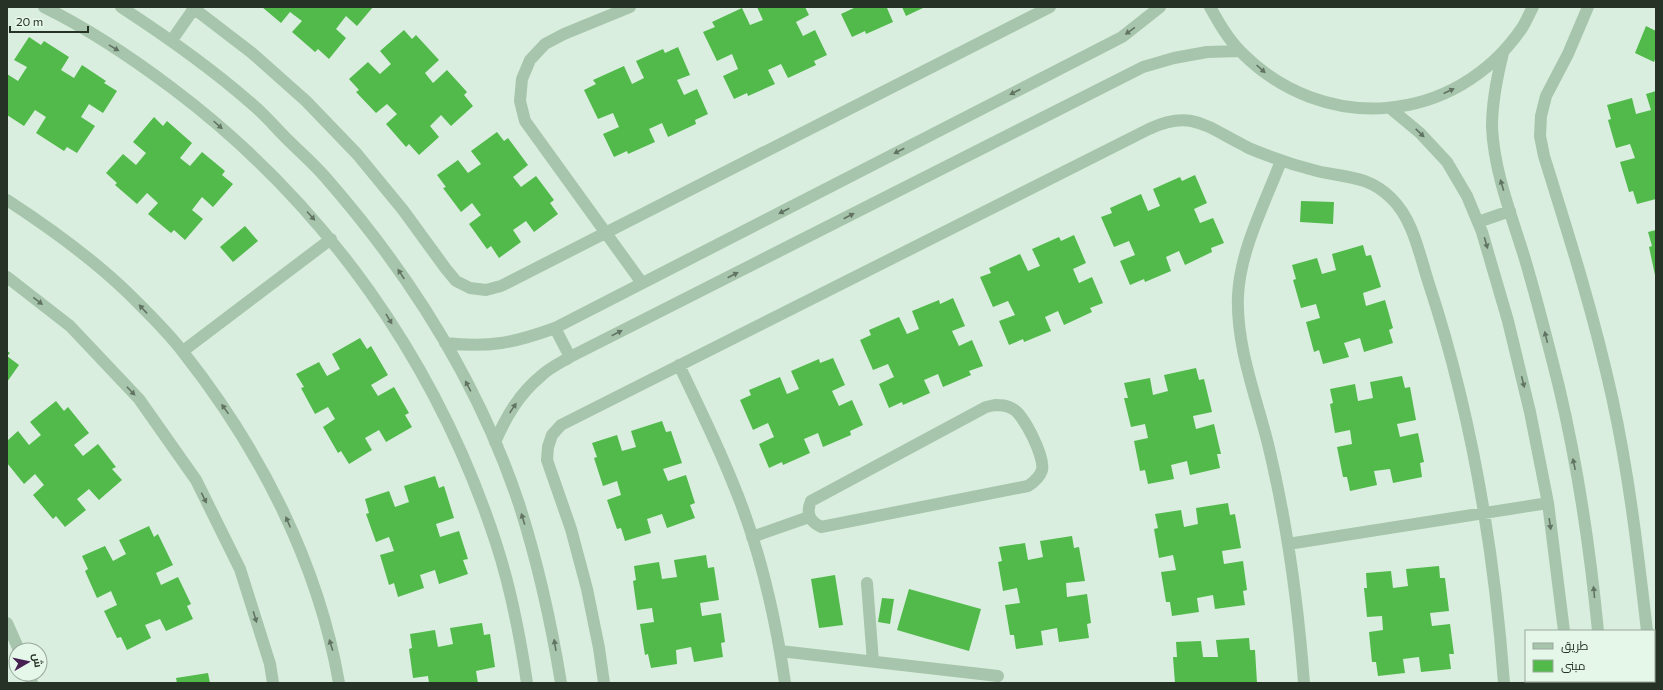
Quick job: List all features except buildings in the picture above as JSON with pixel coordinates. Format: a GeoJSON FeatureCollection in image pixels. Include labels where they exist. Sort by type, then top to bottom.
{"type":"FeatureCollection","features":[{"type":"Feature","properties":{"kind":"street"},"geometry":{"type":"LineString","coordinates":[[44,7],[61,15],[136,61],[207,114],[272,174],[331,239],[383,309],[428,384],[466,462],[496,544],[518,629],[527,683]]}},
{"type":"Feature","properties":{"kind":"street"},"geometry":{"type":"LineString","coordinates":[[121,7],[172,40],[252,105],[325,177],[390,257],[445,343],[495,442],[518,502],[537,564],[552,627],[561,683]]}},
{"type":"Feature","properties":{"kind":"street"},"geometry":{"type":"LineString","coordinates":[[605,18],[613,7]]}},
{"type":"Feature","properties":{"kind":"street"},"geometry":{"type":"LineString","coordinates":[[630,7],[564,34],[545,44],[530,60],[522,79],[520,101],[525,121],[607,232],[642,283]]}},
{"type":"Feature","properties":{"kind":"street"},"geometry":{"type":"LineString","coordinates":[[172,40],[194,8],[252,53],[306,102],[362,159],[403,210],[456,281],[470,288],[486,290],[501,286],[1050,7]]}},
{"type":"Feature","properties":{"kind":"street"},"geometry":{"type":"LineString","coordinates":[[445,343],[472,346],[500,344],[528,338],[555,328],[1122,37],[1160,7]]}},
{"type":"Feature","properties":{"kind":"street"},"geometry":{"type":"LineString","coordinates":[[1210,7],[1221,27],[1240,51],[1267,75],[1298,93],[1327,103],[1359,109],[1390,108],[1421,102],[1451,91],[1479,74],[1503,52],[1522,28],[1533,7]]}},
{"type":"Feature","properties":{"kind":"street"},"geometry":{"type":"LineString","coordinates":[[1588,7],[1568,54],[1546,96],[1541,116],[1540,136],[1544,156],[1582,276],[1612,398],[1634,522],[1647,630]]}},
{"type":"Feature","properties":{"kind":"street"},"geometry":{"type":"LineString","coordinates":[[495,442],[505,418],[522,395],[542,375],[570,357],[1143,68],[1174,58],[1207,52],[1240,51]]}},
{"type":"Feature","properties":{"kind":"street"},"geometry":{"type":"LineString","coordinates":[[1503,52],[1495,89],[1492,127],[1496,164],[1535,294],[1559,388],[1578,484],[1593,580],[1598,630]]}},
{"type":"Feature","properties":{"kind":"street"},"geometry":{"type":"LineString","coordinates":[[1390,108],[1420,133],[1446,162],[1468,196],[1478,222],[1508,321],[1530,412],[1548,503],[1564,630]]}},
{"type":"Feature","properties":{"kind":"street"},"geometry":{"type":"LineString","coordinates":[[604,683],[599,648],[587,589],[571,529],[547,460],[548,447],[552,435],[561,425],[679,364],[1164,122],[1180,120],[1196,121],[1211,127],[1245,146],[1281,161],[1318,172],[1356,177],[1374,186],[1391,198],[1404,214],[1412,233],[1443,325],[1467,418],[1485,513],[1500,626],[1504,683]]}},
{"type":"Feature","properties":{"kind":"street"},"geometry":{"type":"LineString","coordinates":[[1281,161],[1248,246],[1241,271],[1238,296],[1239,322],[1243,346],[1268,445],[1288,544],[1300,632],[1304,683]]}},
{"type":"Feature","properties":{"kind":"street"},"geometry":{"type":"LineString","coordinates":[[7,200],[65,239],[128,293],[182,351],[235,423],[277,497],[310,575],[334,656],[339,683]]}},
{"type":"Feature","properties":{"kind":"street"},"geometry":{"type":"LineString","coordinates":[[1478,222],[1510,211]]}},
{"type":"Feature","properties":{"kind":"street"},"geometry":{"type":"LineString","coordinates":[[182,351],[331,239]]}},
{"type":"Feature","properties":{"kind":"street"},"geometry":{"type":"LineString","coordinates":[[7,277],[70,326],[139,398],[196,480],[240,569],[270,664],[273,683]]}},
{"type":"Feature","properties":{"kind":"street"},"geometry":{"type":"LineString","coordinates":[[555,328],[570,357]]}},
{"type":"Feature","properties":{"kind":"street"},"geometry":{"type":"LineString","coordinates":[[679,364],[732,481],[752,537],[769,594],[785,683]]}},
{"type":"Feature","properties":{"kind":"street"},"geometry":{"type":"LineString","coordinates":[[1004,405],[1021,415],[1042,458],[1042,470],[1037,479],[1028,486],[821,526],[814,524],[809,517],[808,508],[811,501],[986,407],[1004,405]]}},
{"type":"Feature","properties":{"kind":"street"},"geometry":{"type":"LineString","coordinates":[[1288,544],[1548,503]]}},
{"type":"Feature","properties":{"kind":"street"},"geometry":{"type":"LineString","coordinates":[[752,537],[809,517]]}},
{"type":"Feature","properties":{"kind":"street"},"geometry":{"type":"LineString","coordinates":[[867,583],[873,662]]}},
{"type":"Feature","properties":{"kind":"street"},"geometry":{"type":"LineString","coordinates":[[7,623],[15,642]]}},
{"type":"Feature","properties":{"kind":"street"},"geometry":{"type":"LineString","coordinates":[[780,651],[998,676]]}}]}
